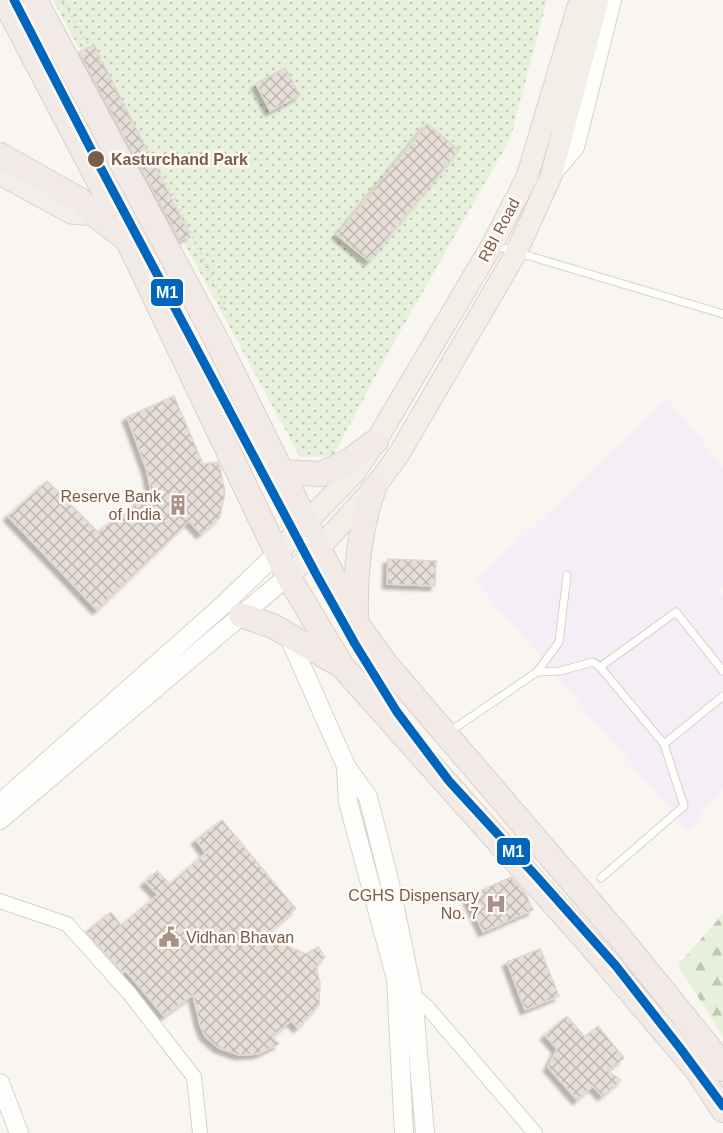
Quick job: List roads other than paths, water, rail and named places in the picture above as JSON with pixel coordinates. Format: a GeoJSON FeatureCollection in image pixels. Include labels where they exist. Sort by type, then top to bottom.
{"type":"FeatureCollection","features":[{"type":"Feature","properties":{"kind":"highway"},"geometry":{"type":"LineString","coordinates":[[4,0],[100,205],[124,233],[276,553],[342,666],[589,944],[708,1056]]}},
{"type":"Feature","properties":{"kind":"highway"},"geometry":{"type":"LineString","coordinates":[[35,0],[210,330],[356,623],[386,663],[617,934],[708,1056],[723,1110]]}},
{"type":"Feature","properties":{"kind":"highway"},"geometry":{"type":"LineString","coordinates":[[0,140],[52,176],[100,205],[140,198]]}},
{"type":"Feature","properties":{"kind":"highway"},"geometry":{"type":"LineString","coordinates":[[0,155],[52,176]]}},
{"type":"Feature","properties":{"kind":"highway"},"geometry":{"type":"LineString","coordinates":[[282,472],[321,474],[349,461],[376,441]]}},
{"type":"Feature","properties":{"kind":"highway"},"geometry":{"type":"LineString","coordinates":[[356,623],[355,582],[359,545],[364,516],[374,488]]}},
{"type":"Feature","properties":{"kind":"highway"},"geometry":{"type":"LineString","coordinates":[[241,615],[273,626],[342,666]]}},
{"type":"Feature","properties":{"kind":"main road","name":"RBI Road"},"geometry":{"type":"LineString","coordinates":[[276,553],[354,473],[376,441],[492,245],[527,177],[580,0]]}},
{"type":"Feature","properties":{"kind":"main road"},"geometry":{"type":"LineString","coordinates":[[288,576],[318,549],[374,488],[399,454],[516,253],[550,177],[598,0]]}},
{"type":"Feature","properties":{"kind":"main road"},"geometry":{"type":"LineString","coordinates":[[0,174],[71,213],[100,205]]}},
{"type":"Feature","properties":{"kind":"street"},"geometry":{"type":"LineString","coordinates":[[550,177],[575,147],[612,0]]}},
{"type":"Feature","properties":{"kind":"street"},"geometry":{"type":"LineString","coordinates":[[0,803],[222,606],[276,553]]}},
{"type":"Feature","properties":{"kind":"street"},"geometry":{"type":"LineString","coordinates":[[0,820],[288,576]]}},
{"type":"Feature","properties":{"kind":"street"},"geometry":{"type":"LineString","coordinates":[[288,635],[346,766],[368,797],[390,884],[413,995],[425,1133]]}},
{"type":"Feature","properties":{"kind":"street"},"geometry":{"type":"LineString","coordinates":[[346,766],[348,802],[396,979],[404,1133]]}},
{"type":"Feature","properties":{"kind":"street"},"geometry":{"type":"LineString","coordinates":[[0,901],[67,924],[129,993],[194,1077],[200,1133]]}},
{"type":"Feature","properties":{"kind":"street"},"geometry":{"type":"LineString","coordinates":[[396,979],[428,1008],[535,1133]]}},
{"type":"Feature","properties":{"kind":"street"},"geometry":{"type":"LineString","coordinates":[[0,1083],[19,1133]]}},
{"type":"Feature","properties":{"kind":"lane"},"geometry":{"type":"LineString","coordinates":[[492,245],[723,315]]}},
{"type":"Feature","properties":{"kind":"lane"},"geometry":{"type":"LineString","coordinates":[[446,734],[537,672],[559,642],[567,575]]}},
{"type":"Feature","properties":{"kind":"lane"},"geometry":{"type":"LineString","coordinates":[[600,668],[676,612],[723,671]]}},
{"type":"Feature","properties":{"kind":"lane"},"geometry":{"type":"LineString","coordinates":[[537,672],[560,671],[592,662],[600,668],[664,744],[684,806],[601,878]]}},
{"type":"Feature","properties":{"kind":"lane"},"geometry":{"type":"LineString","coordinates":[[664,744],[723,696]]}},
{"type":"Feature","properties":{"kind":"place","name":"Kasturchand Park"},"geometry":{"type":"Point","coordinates":[96,159]}},
{"type":"Feature","properties":{"kind":"place","name":"Reserve Bank of India"},"geometry":{"type":"Point","coordinates":[178,505]}},
{"type":"Feature","properties":{"kind":"place","name":"CGHS Dispensary No. 7"},"geometry":{"type":"Point","coordinates":[496,904]}},
{"type":"Feature","properties":{"kind":"place","name":"Vidhan Bhavan"},"geometry":{"type":"Point","coordinates":[169,937]}}]}
